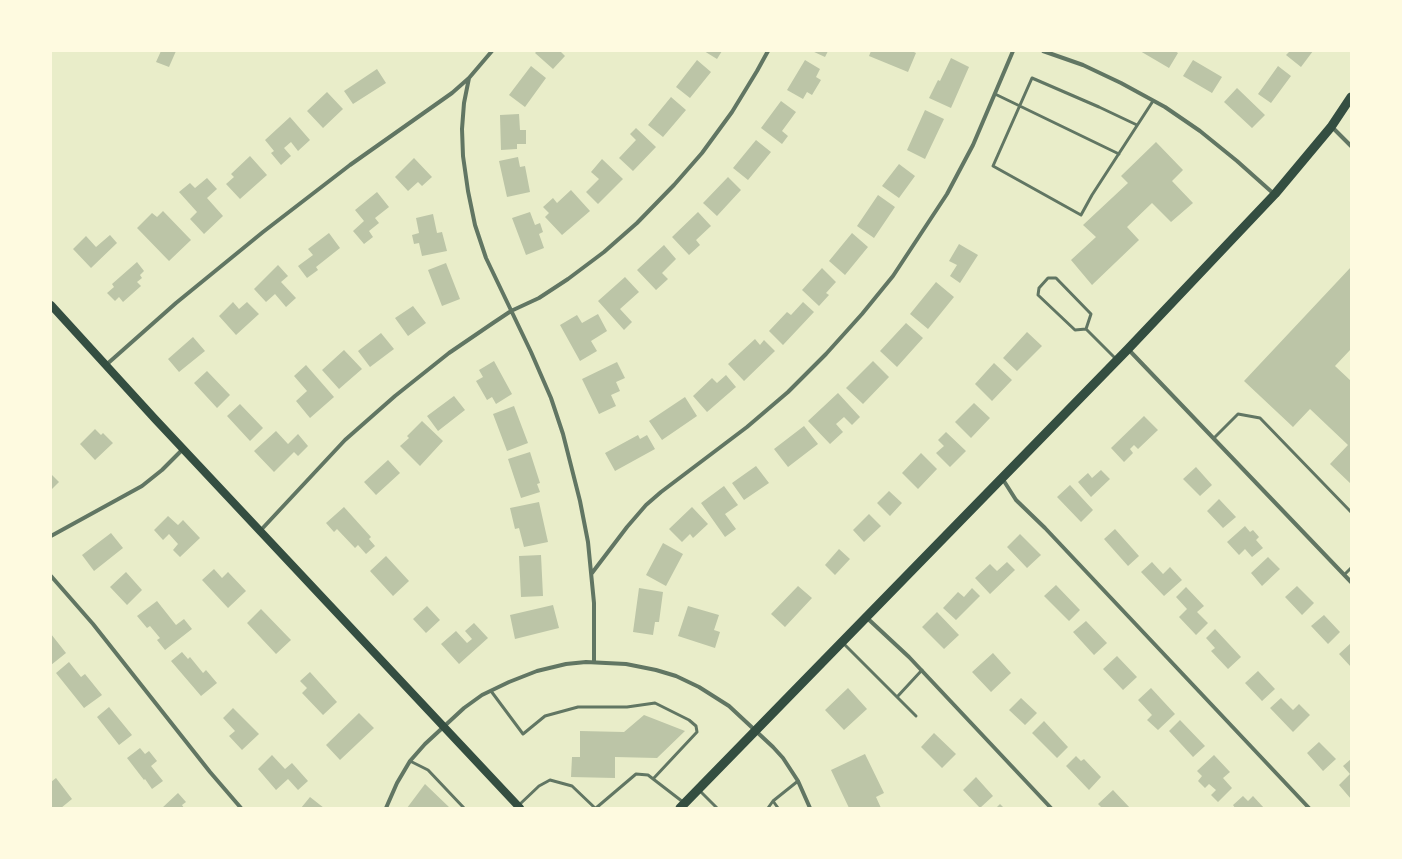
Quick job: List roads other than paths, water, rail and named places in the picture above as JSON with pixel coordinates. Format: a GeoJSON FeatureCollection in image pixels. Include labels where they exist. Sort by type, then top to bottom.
{"type":"FeatureCollection","features":[{"type":"Feature","properties":{"kind":"main road"},"geometry":{"type":"LineString","coordinates":[[682,806],[1128,349],[1275,194],[1332,127],[1351,97]]}},
{"type":"Feature","properties":{"kind":"main road"},"geometry":{"type":"LineString","coordinates":[[51,305],[183,449],[519,807]]}},
{"type":"Feature","properties":{"kind":"street"},"geometry":{"type":"LineString","coordinates":[[106,365],[176,303],[263,232],[350,165],[452,93],[469,78],[492,51]]}},
{"type":"Feature","properties":{"kind":"street"},"geometry":{"type":"LineString","coordinates":[[260,531],[344,440],[395,396],[449,353],[511,311],[539,298],[568,279],[604,252],[637,223],[669,190],[702,152],[732,112],[768,51]]}},
{"type":"Feature","properties":{"kind":"street"},"geometry":{"type":"LineString","coordinates":[[592,573],[646,505],[747,427],[788,392],[826,354],[862,314],[893,276],[948,194],[973,145],[1013,51]]}},
{"type":"Feature","properties":{"kind":"street"},"geometry":{"type":"LineString","coordinates":[[1043,51],[1083,65],[1121,82],[1153,101],[1200,131],[1275,194]]}},
{"type":"Feature","properties":{"kind":"street"},"geometry":{"type":"LineString","coordinates":[[469,78],[464,104],[462,129],[463,156],[468,191],[486,258],[531,352],[551,398],[563,434],[580,501],[588,542],[594,603],[594,662]]}},
{"type":"Feature","properties":{"kind":"street"},"geometry":{"type":"LineString","coordinates":[[1332,127],[1351,146]]}},
{"type":"Feature","properties":{"kind":"street"},"geometry":{"type":"LineString","coordinates":[[1128,349],[1351,582]]}},
{"type":"Feature","properties":{"kind":"street"},"geometry":{"type":"LineString","coordinates":[[51,536],[142,486],[162,470],[183,449]]}},
{"type":"Feature","properties":{"kind":"street"},"geometry":{"type":"LineString","coordinates":[[1002,478],[1016,500],[1045,528],[1309,808]]}},
{"type":"Feature","properties":{"kind":"street"},"geometry":{"type":"LineString","coordinates":[[51,576],[93,624],[240,808]]}},
{"type":"Feature","properties":{"kind":"street"},"geometry":{"type":"LineString","coordinates":[[866,617],[922,670],[1051,808]]}},
{"type":"Feature","properties":{"kind":"street"},"geometry":{"type":"LineString","coordinates":[[386,808],[397,783],[410,761],[425,744],[464,708],[482,695],[509,682],[537,672],[566,664],[594,662],[626,664],[676,676],[729,706],[783,758],[798,781],[810,808]]}},
{"type":"Feature","properties":{"kind":"lane"},"geometry":{"type":"LineString","coordinates":[[1137,125],[1032,78],[993,166],[1081,215],[1092,195],[1153,101]]}},
{"type":"Feature","properties":{"kind":"lane"},"geometry":{"type":"LineString","coordinates":[[995,94],[1119,154]]}},
{"type":"Feature","properties":{"kind":"lane"},"geometry":{"type":"LineString","coordinates":[[1048,278],[1056,278],[1091,314],[1086,329],[1075,330],[1038,295],[1038,288],[1048,278]]}},
{"type":"Feature","properties":{"kind":"lane"},"geometry":{"type":"LineString","coordinates":[[1086,329],[1117,360]]}},
{"type":"Feature","properties":{"kind":"lane"},"geometry":{"type":"LineString","coordinates":[[1214,438],[1238,414],[1260,418],[1351,512]]}},
{"type":"Feature","properties":{"kind":"lane"},"geometry":{"type":"LineString","coordinates":[[1344,574],[1351,568]]}},
{"type":"Feature","properties":{"kind":"lane"},"geometry":{"type":"LineString","coordinates":[[842,642],[916,716]]}},
{"type":"Feature","properties":{"kind":"lane"},"geometry":{"type":"LineString","coordinates":[[897,697],[922,670]]}},
{"type":"Feature","properties":{"kind":"lane"},"geometry":{"type":"LineString","coordinates":[[491,691],[523,734],[545,716],[578,707],[627,707],[655,703],[689,720],[696,726],[697,732],[653,779]]}},
{"type":"Feature","properties":{"kind":"lane"},"geometry":{"type":"LineString","coordinates":[[410,761],[428,770],[464,808]]}},
{"type":"Feature","properties":{"kind":"lane"},"geometry":{"type":"LineString","coordinates":[[519,807],[539,786],[550,780],[572,786],[596,808],[636,774],[648,776],[653,779],[682,806]]}},
{"type":"Feature","properties":{"kind":"lane"},"geometry":{"type":"LineString","coordinates":[[768,808],[773,801],[798,781]]}},
{"type":"Feature","properties":{"kind":"lane"},"geometry":{"type":"LineString","coordinates":[[698,790],[717,808]]}},
{"type":"Feature","properties":{"kind":"lane"},"geometry":{"type":"LineString","coordinates":[[773,801],[778,808]]}}]}
